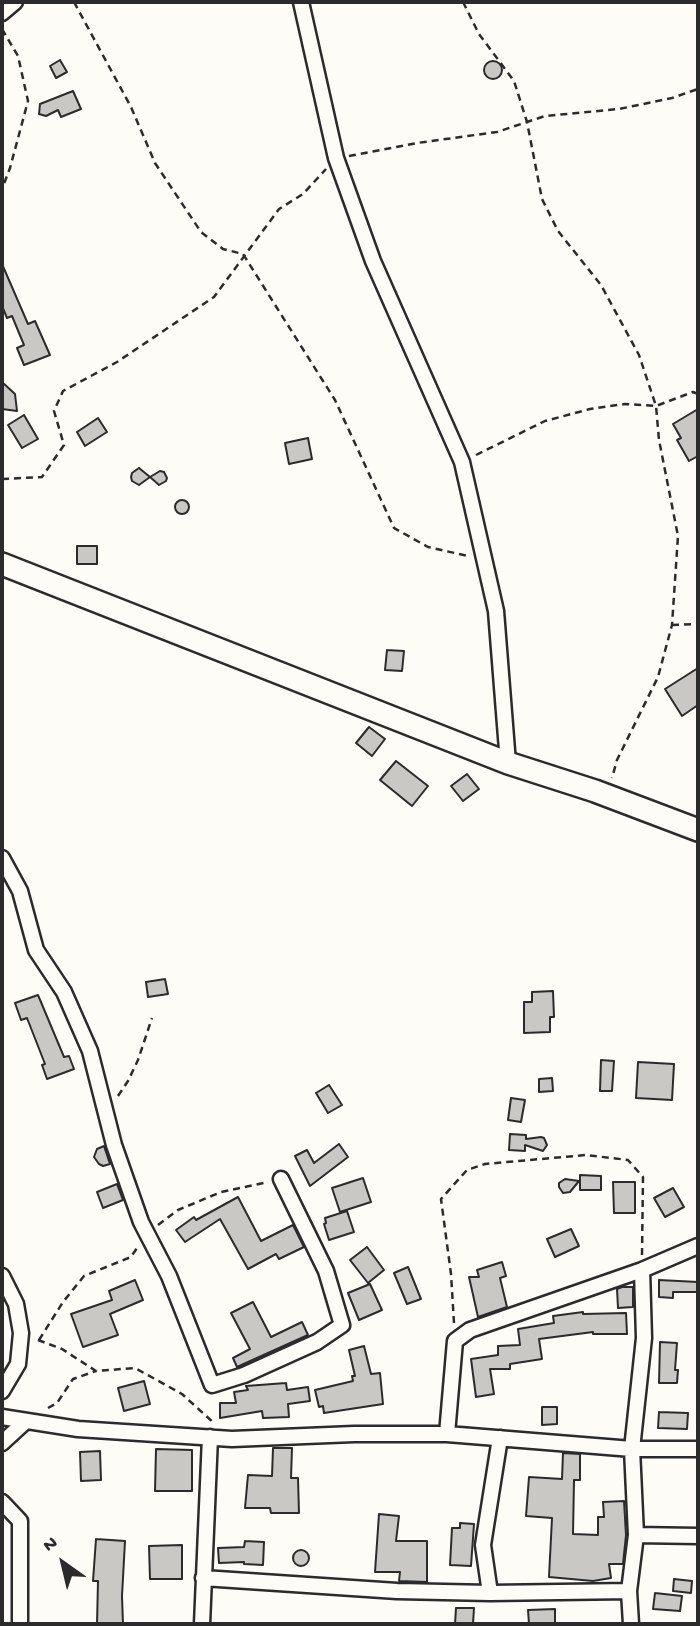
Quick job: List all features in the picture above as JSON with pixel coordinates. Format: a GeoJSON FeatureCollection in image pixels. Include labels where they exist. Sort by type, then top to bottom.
{"type":"FeatureCollection","features":[{"type":"Feature","properties":{"kind":"main road"},"geometry":{"type":"LineString","coordinates":[[2,564],[508,763],[607,795],[698,830]]}},
{"type":"Feature","properties":{"kind":"street"},"geometry":{"type":"LineString","coordinates":[[2,13],[15,2]]}},
{"type":"Feature","properties":{"kind":"street"},"geometry":{"type":"LineString","coordinates":[[301,2],[336,158],[373,261],[428,380],[462,462],[496,611],[508,763]]}},
{"type":"Feature","properties":{"kind":"street"},"geometry":{"type":"LineString","coordinates":[[2,858],[20,891],[36,950],[64,992],[90,1051],[114,1145],[141,1222],[169,1276],[212,1385],[244,1375],[317,1342],[342,1325],[326,1271],[281,1179]]}},
{"type":"Feature","properties":{"kind":"street"},"geometry":{"type":"LineString","coordinates":[[447,1434],[455,1341],[470,1330],[642,1270],[698,1246]]}},
{"type":"Feature","properties":{"kind":"street"},"geometry":{"type":"LineString","coordinates":[[631,1624],[629,1591],[636,1535],[632,1449],[644,1338],[642,1270]]}},
{"type":"Feature","properties":{"kind":"street"},"geometry":{"type":"LineString","coordinates":[[2,1276],[16,1304],[20,1333],[18,1364],[2,1391]]}},
{"type":"Feature","properties":{"kind":"street"},"geometry":{"type":"LineString","coordinates":[[2,1417],[78,1429],[232,1439],[354,1434],[447,1434],[632,1449],[698,1449]]}},
{"type":"Feature","properties":{"kind":"street"},"geometry":{"type":"LineString","coordinates":[[2,1443],[26,1421]]}},
{"type":"Feature","properties":{"kind":"street"},"geometry":{"type":"LineString","coordinates":[[202,1624],[210,1437]]}},
{"type":"Feature","properties":{"kind":"street"},"geometry":{"type":"LineString","coordinates":[[490,1593],[483,1545],[500,1438]]}},
{"type":"Feature","properties":{"kind":"street"},"geometry":{"type":"LineString","coordinates":[[2,1502],[20,1521],[20,1624]]}},
{"type":"Feature","properties":{"kind":"street"},"geometry":{"type":"LineString","coordinates":[[636,1535],[698,1536]]}},
{"type":"Feature","properties":{"kind":"street"},"geometry":{"type":"LineString","coordinates":[[203,1578],[397,1591],[629,1591]]}},
{"type":"Feature","properties":{"kind":"path"},"geometry":{"type":"LineString","coordinates":[[74,2],[131,107],[155,163],[201,232],[223,248],[243,254],[335,400],[394,528],[428,547],[485,559]]}},
{"type":"Feature","properties":{"kind":"path"},"geometry":{"type":"LineString","coordinates":[[463,2],[479,34],[513,81],[527,122],[542,199],[558,231],[601,285],[639,355],[656,406],[659,440],[678,536],[672,625],[658,677],[617,760],[607,795]]}},
{"type":"Feature","properties":{"kind":"path"},"geometry":{"type":"LineString","coordinates":[[2,29],[18,56],[28,100],[2,189]]}},
{"type":"Feature","properties":{"kind":"path"},"geometry":{"type":"LineString","coordinates":[[2,479],[42,477],[64,445],[54,411],[62,391],[117,362],[214,297],[243,254],[279,209],[303,194],[336,158],[497,132],[545,116],[619,109],[672,98],[698,89]]}},
{"type":"Feature","properties":{"kind":"path"},"geometry":{"type":"LineString","coordinates":[[462,462],[545,421],[601,407],[625,404],[656,406],[693,392],[698,393]]}},
{"type":"Feature","properties":{"kind":"path"},"geometry":{"type":"LineString","coordinates":[[672,625],[698,624]]}},
{"type":"Feature","properties":{"kind":"path"},"geometry":{"type":"LineString","coordinates":[[106,1113],[128,1081],[152,1018]]}},
{"type":"Feature","properties":{"kind":"path"},"geometry":{"type":"LineString","coordinates":[[455,1341],[451,1274],[441,1199],[467,1170],[485,1164],[586,1156],[628,1160],[643,1177],[642,1270]]}},
{"type":"Feature","properties":{"kind":"path"},"geometry":{"type":"LineString","coordinates":[[20,1333],[62,1349],[96,1371]]}},
{"type":"Feature","properties":{"kind":"path"},"geometry":{"type":"LineString","coordinates":[[26,1421],[57,1403],[73,1379],[96,1371],[135,1368],[182,1394],[232,1439]]}},
{"type":"Feature","properties":{"kind":"building"},"geometry":{"type":"Polygon","coordinates":[[[60,60],[67,72],[56,78],[50,66],[60,60]]]}},
{"type":"Feature","properties":{"kind":"building"},"geometry":{"type":"Polygon","coordinates":[[[493,61],[499,64],[502,70],[499,76],[493,79],[487,76],[484,70],[487,64],[493,61]]]}},
{"type":"Feature","properties":{"kind":"building"},"geometry":{"type":"Polygon","coordinates":[[[73,91],[81,109],[61,117],[58,110],[46,116],[39,114],[40,104],[73,91]]]}},
{"type":"Feature","properties":{"kind":"building"},"geometry":{"type":"Polygon","coordinates":[[[2,264],[28,324],[35,321],[50,355],[24,365],[17,348],[24,345],[12,316],[7,318],[2,306],[2,264]]]}},
{"type":"Feature","properties":{"kind":"building"},"geometry":{"type":"Polygon","coordinates":[[[2,382],[15,394],[17,411],[2,409],[2,382]]]}},
{"type":"Feature","properties":{"kind":"building"},"geometry":{"type":"Polygon","coordinates":[[[698,409],[698,456],[689,461],[677,440],[681,438],[673,424],[698,409]]]}},
{"type":"Feature","properties":{"kind":"building"},"geometry":{"type":"Polygon","coordinates":[[[24,415],[38,439],[22,448],[8,425],[24,415]]]}},
{"type":"Feature","properties":{"kind":"building"},"geometry":{"type":"Polygon","coordinates":[[[98,418],[107,432],[85,446],[77,432],[98,418]]]}},
{"type":"Feature","properties":{"kind":"building"},"geometry":{"type":"Polygon","coordinates":[[[308,438],[312,459],[289,464],[285,443],[308,438]]]}},
{"type":"Feature","properties":{"kind":"building"},"geometry":{"type":"Polygon","coordinates":[[[139,468],[150,477],[139,485],[132,481],[131,477],[139,468]]]}},
{"type":"Feature","properties":{"kind":"building"},"geometry":{"type":"Polygon","coordinates":[[[160,471],[164,472],[167,478],[159,485],[150,477],[160,471]]]}},
{"type":"Feature","properties":{"kind":"building"},"geometry":{"type":"Polygon","coordinates":[[[179,500],[185,500],[189,507],[185,514],[179,514],[175,510],[175,504],[179,500]]]}},
{"type":"Feature","properties":{"kind":"building"},"geometry":{"type":"Polygon","coordinates":[[[77,546],[97,546],[97,564],[77,564],[77,546]]]}},
{"type":"Feature","properties":{"kind":"building"},"geometry":{"type":"Polygon","coordinates":[[[387,650],[404,651],[402,671],[385,670],[387,650]]]}},
{"type":"Feature","properties":{"kind":"building"},"geometry":{"type":"Polygon","coordinates":[[[698,668],[698,705],[682,716],[665,689],[698,668]]]}},
{"type":"Feature","properties":{"kind":"building"},"geometry":{"type":"Polygon","coordinates":[[[369,727],[385,739],[372,756],[356,743],[369,727]]]}},
{"type":"Feature","properties":{"kind":"building"},"geometry":{"type":"Polygon","coordinates":[[[396,761],[428,786],[412,806],[380,780],[396,761]]]}},
{"type":"Feature","properties":{"kind":"building"},"geometry":{"type":"Polygon","coordinates":[[[467,774],[479,789],[463,801],[451,786],[467,774]]]}},
{"type":"Feature","properties":{"kind":"building"},"geometry":{"type":"Polygon","coordinates":[[[165,979],[168,994],[148,997],[146,982],[165,979]]]}},
{"type":"Feature","properties":{"kind":"building"},"geometry":{"type":"Polygon","coordinates":[[[553,991],[554,1017],[550,1017],[550,1032],[524,1033],[524,1002],[532,1002],[532,992],[553,991]]]}},
{"type":"Feature","properties":{"kind":"building"},"geometry":{"type":"Polygon","coordinates":[[[38,995],[64,1057],[69,1056],[74,1069],[47,1079],[42,1065],[45,1064],[27,1018],[21,1020],[15,1003],[38,995]]]}},
{"type":"Feature","properties":{"kind":"building"},"geometry":{"type":"Polygon","coordinates":[[[601,1060],[614,1061],[612,1091],[600,1091],[601,1060]]]}},
{"type":"Feature","properties":{"kind":"building"},"geometry":{"type":"Polygon","coordinates":[[[638,1062],[674,1064],[672,1100],[636,1098],[638,1062]]]}},
{"type":"Feature","properties":{"kind":"building"},"geometry":{"type":"Polygon","coordinates":[[[552,1078],[553,1091],[539,1092],[539,1079],[552,1078]]]}},
{"type":"Feature","properties":{"kind":"building"},"geometry":{"type":"Polygon","coordinates":[[[329,1085],[342,1105],[328,1113],[316,1093],[329,1085]]]}},
{"type":"Feature","properties":{"kind":"building"},"geometry":{"type":"Polygon","coordinates":[[[511,1098],[525,1100],[521,1122],[508,1120],[511,1098]]]}},
{"type":"Feature","properties":{"kind":"building"},"geometry":{"type":"Polygon","coordinates":[[[510,1134],[526,1135],[526,1139],[541,1137],[547,1145],[543,1151],[525,1145],[525,1151],[509,1150],[510,1134]]]}},
{"type":"Feature","properties":{"kind":"building"},"geometry":{"type":"Polygon","coordinates":[[[339,1144],[348,1157],[310,1186],[295,1156],[307,1150],[314,1163],[339,1144]]]}},
{"type":"Feature","properties":{"kind":"building"},"geometry":{"type":"Polygon","coordinates":[[[104,1146],[110,1164],[103,1166],[94,1157],[97,1149],[104,1146]]]}},
{"type":"Feature","properties":{"kind":"building"},"geometry":{"type":"Polygon","coordinates":[[[580,1175],[601,1176],[601,1190],[580,1190],[580,1175]]]}},
{"type":"Feature","properties":{"kind":"building"},"geometry":{"type":"Polygon","coordinates":[[[363,1178],[371,1202],[340,1212],[332,1188],[363,1178]]]}},
{"type":"Feature","properties":{"kind":"building"},"geometry":{"type":"Polygon","coordinates":[[[565,1179],[579,1181],[570,1192],[563,1193],[559,1183],[565,1179]]]}},
{"type":"Feature","properties":{"kind":"building"},"geometry":{"type":"Polygon","coordinates":[[[613,1182],[635,1182],[635,1213],[614,1213],[613,1182]]]}},
{"type":"Feature","properties":{"kind":"building"},"geometry":{"type":"Polygon","coordinates":[[[117,1184],[123,1200],[103,1208],[97,1192],[117,1184]]]}},
{"type":"Feature","properties":{"kind":"building"},"geometry":{"type":"Polygon","coordinates":[[[673,1188],[684,1207],[665,1217],[654,1198],[673,1188]]]}},
{"type":"Feature","properties":{"kind":"building"},"geometry":{"type":"Polygon","coordinates":[[[238,1197],[261,1241],[293,1225],[304,1247],[279,1259],[276,1254],[248,1269],[220,1219],[185,1242],[176,1230],[194,1217],[196,1220],[238,1197]]]}},
{"type":"Feature","properties":{"kind":"building"},"geometry":{"type":"Polygon","coordinates":[[[347,1211],[354,1232],[329,1240],[325,1218],[347,1211]]]}},
{"type":"Feature","properties":{"kind":"building"},"geometry":{"type":"Polygon","coordinates":[[[571,1229],[579,1246],[555,1257],[547,1239],[571,1229]]]}},
{"type":"Feature","properties":{"kind":"building"},"geometry":{"type":"Polygon","coordinates":[[[367,1247],[384,1270],[368,1283],[350,1260],[367,1247]]]}},
{"type":"Feature","properties":{"kind":"building"},"geometry":{"type":"Polygon","coordinates":[[[502,1262],[506,1276],[500,1278],[507,1307],[478,1317],[469,1277],[479,1277],[477,1270],[502,1262]]]}},
{"type":"Feature","properties":{"kind":"building"},"geometry":{"type":"Polygon","coordinates":[[[408,1267],[421,1299],[407,1304],[394,1273],[408,1267]]]}},
{"type":"Feature","properties":{"kind":"building"},"geometry":{"type":"Polygon","coordinates":[[[135,1280],[143,1300],[110,1314],[118,1335],[83,1347],[71,1314],[112,1300],[109,1291],[135,1280]]]}},
{"type":"Feature","properties":{"kind":"building"},"geometry":{"type":"Polygon","coordinates":[[[659,1280],[698,1282],[698,1292],[673,1292],[673,1298],[659,1297],[659,1280]]]}},
{"type":"Feature","properties":{"kind":"building"},"geometry":{"type":"Polygon","coordinates":[[[370,1284],[382,1310],[359,1320],[348,1293],[370,1284]]]}},
{"type":"Feature","properties":{"kind":"building"},"geometry":{"type":"Polygon","coordinates":[[[633,1287],[633,1307],[618,1308],[617,1289],[633,1287]]]}},
{"type":"Feature","properties":{"kind":"building"},"geometry":{"type":"Polygon","coordinates":[[[253,1302],[271,1337],[302,1322],[308,1335],[237,1367],[233,1358],[250,1349],[231,1313],[253,1302]]]}},
{"type":"Feature","properties":{"kind":"building"},"geometry":{"type":"Polygon","coordinates":[[[583,1312],[626,1313],[627,1334],[593,1332],[539,1339],[542,1359],[510,1364],[510,1369],[490,1369],[494,1394],[476,1397],[471,1359],[498,1355],[498,1346],[520,1345],[518,1329],[554,1323],[553,1316],[583,1312]]]}},
{"type":"Feature","properties":{"kind":"building"},"geometry":{"type":"Polygon","coordinates":[[[660,1342],[677,1343],[677,1383],[659,1383],[660,1342]]]}},
{"type":"Feature","properties":{"kind":"building"},"geometry":{"type":"Polygon","coordinates":[[[364,1346],[371,1374],[380,1373],[383,1404],[324,1413],[323,1406],[319,1407],[315,1390],[353,1381],[352,1376],[355,1376],[349,1350],[364,1346]]]}},
{"type":"Feature","properties":{"kind":"building"},"geometry":{"type":"Polygon","coordinates":[[[144,1381],[150,1404],[124,1411],[118,1388],[144,1381]]]}},
{"type":"Feature","properties":{"kind":"building"},"geometry":{"type":"Polygon","coordinates":[[[286,1383],[287,1390],[308,1387],[310,1401],[288,1404],[289,1417],[263,1418],[262,1411],[220,1418],[220,1403],[236,1403],[234,1392],[248,1390],[246,1386],[286,1383]]]}},
{"type":"Feature","properties":{"kind":"building"},"geometry":{"type":"Polygon","coordinates":[[[542,1407],[557,1407],[557,1424],[542,1425],[542,1407]]]}},
{"type":"Feature","properties":{"kind":"building"},"geometry":{"type":"Polygon","coordinates":[[[659,1412],[688,1413],[687,1429],[658,1428],[659,1412]]]}},
{"type":"Feature","properties":{"kind":"building"},"geometry":{"type":"Polygon","coordinates":[[[273,1448],[292,1448],[291,1478],[298,1478],[299,1513],[271,1513],[270,1508],[245,1508],[248,1475],[272,1476],[273,1448]]]}},
{"type":"Feature","properties":{"kind":"building"},"geometry":{"type":"Polygon","coordinates":[[[156,1449],[192,1450],[192,1491],[155,1491],[156,1449]]]}},
{"type":"Feature","properties":{"kind":"building"},"geometry":{"type":"Polygon","coordinates":[[[100,1451],[101,1480],[81,1481],[80,1452],[100,1451]]]}},
{"type":"Feature","properties":{"kind":"building"},"geometry":{"type":"Polygon","coordinates":[[[563,1453],[580,1454],[580,1480],[574,1480],[573,1534],[598,1535],[598,1517],[604,1517],[603,1502],[624,1501],[626,1535],[623,1564],[609,1564],[611,1578],[593,1581],[549,1577],[552,1518],[526,1516],[529,1477],[562,1479],[563,1453]]]}},
{"type":"Feature","properties":{"kind":"building"},"geometry":{"type":"Polygon","coordinates":[[[379,1514],[399,1516],[396,1541],[427,1541],[427,1582],[399,1581],[400,1572],[375,1572],[379,1514]]]}},
{"type":"Feature","properties":{"kind":"building"},"geometry":{"type":"Polygon","coordinates":[[[460,1523],[474,1524],[471,1566],[450,1565],[452,1528],[460,1528],[460,1523]]]}},
{"type":"Feature","properties":{"kind":"building"},"geometry":{"type":"Polygon","coordinates":[[[96,1539],[125,1541],[123,1624],[97,1624],[98,1581],[93,1581],[96,1539]]]}},
{"type":"Feature","properties":{"kind":"building"},"geometry":{"type":"Polygon","coordinates":[[[245,1541],[264,1542],[263,1565],[244,1562],[219,1563],[218,1548],[244,1547],[245,1541]]]}},
{"type":"Feature","properties":{"kind":"building"},"geometry":{"type":"Polygon","coordinates":[[[182,1545],[182,1579],[150,1579],[149,1546],[182,1545]]]}},
{"type":"Feature","properties":{"kind":"building"},"geometry":{"type":"Polygon","coordinates":[[[301,1550],[309,1558],[301,1566],[293,1558],[301,1550]]]}},
{"type":"Feature","properties":{"kind":"building"},"geometry":{"type":"Polygon","coordinates":[[[674,1579],[692,1581],[691,1593],[673,1591],[674,1579]]]}},
{"type":"Feature","properties":{"kind":"building"},"geometry":{"type":"Polygon","coordinates":[[[655,1593],[682,1596],[680,1611],[653,1609],[655,1593]]]}},
{"type":"Feature","properties":{"kind":"building"},"geometry":{"type":"Polygon","coordinates":[[[456,1608],[474,1608],[473,1624],[455,1624],[456,1608]]]}},
{"type":"Feature","properties":{"kind":"building"},"geometry":{"type":"Polygon","coordinates":[[[555,1609],[555,1624],[529,1624],[528,1610],[555,1609]]]}}]}
